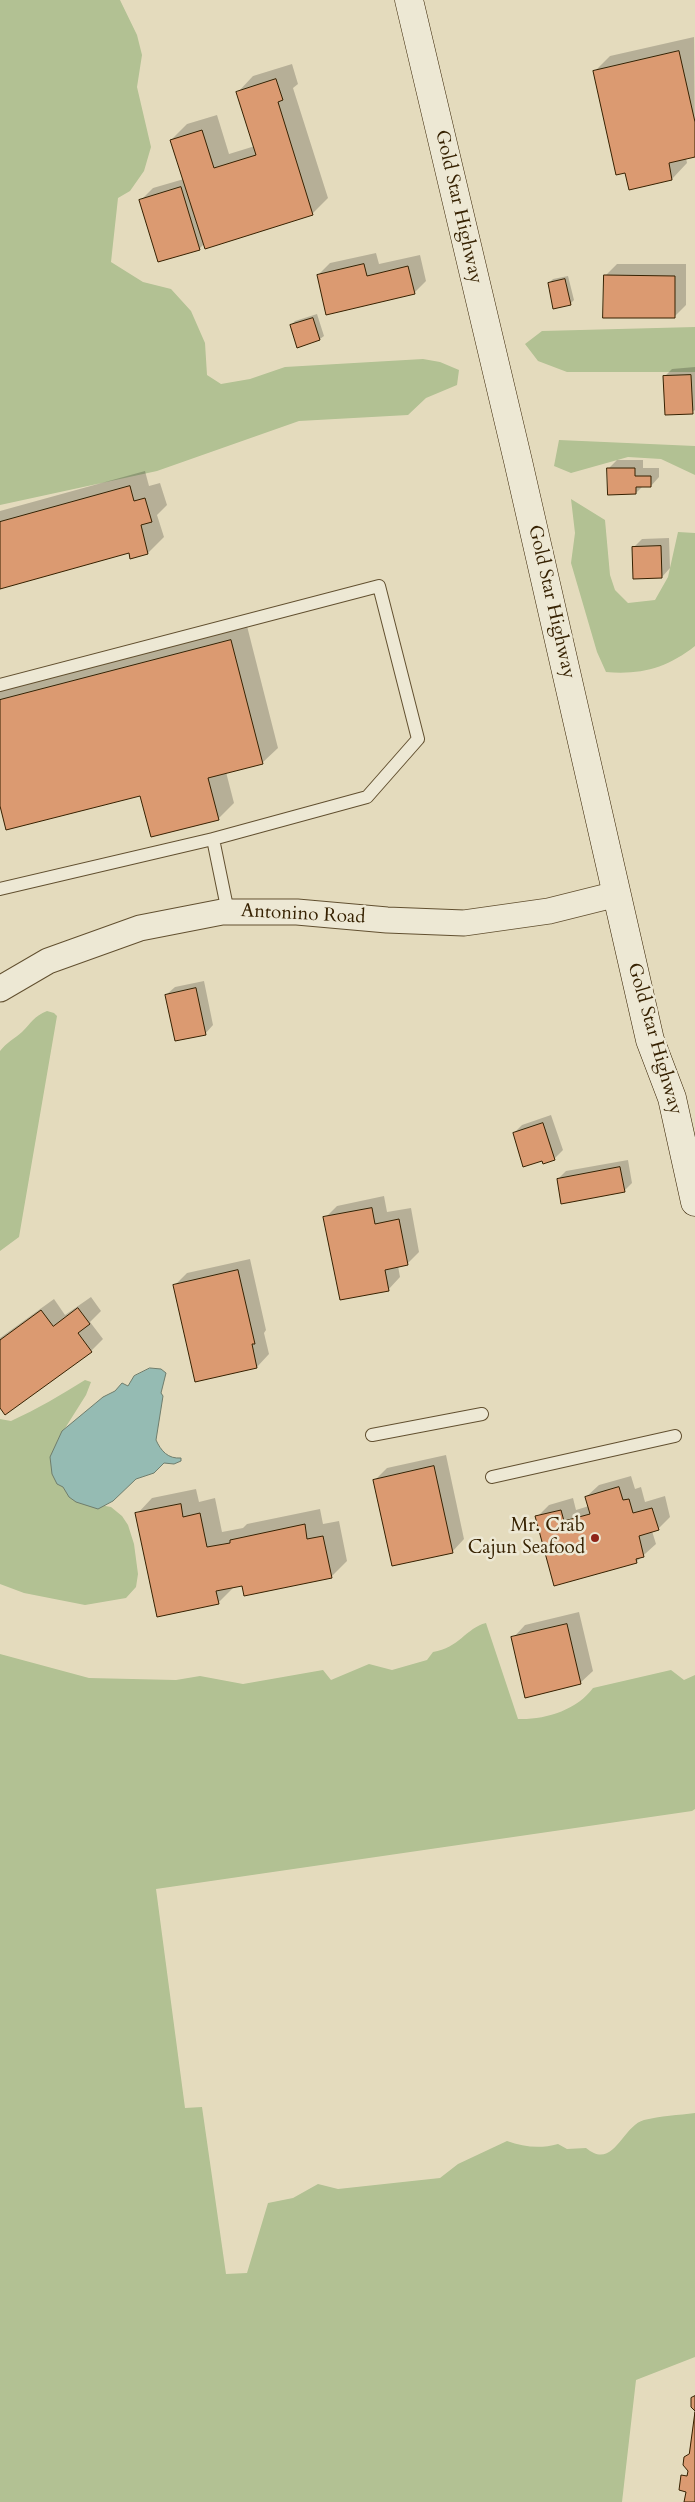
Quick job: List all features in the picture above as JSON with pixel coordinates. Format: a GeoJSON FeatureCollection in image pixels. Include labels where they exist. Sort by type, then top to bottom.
{"type":"FeatureCollection","features":[{"type":"Feature","properties":{"kind":"main road","name":"Gold Star Highway"},"geometry":{"type":"LineString","coordinates":[[409,0],[518,461],[650,1040],[672,1098],[695,1202]]}},
{"type":"Feature","properties":{"kind":"street","name":"Antonino Road"},"geometry":{"type":"LineString","coordinates":[[0,989],[48,961],[140,928],[228,912],[297,912],[387,920],[464,923],[549,911],[617,894]]}},
{"type":"Feature","properties":{"kind":"lane"},"geometry":{"type":"LineString","coordinates":[[0,685],[379,586],[418,739],[367,797],[213,839],[0,889]]}},
{"type":"Feature","properties":{"kind":"lane"},"geometry":{"type":"LineString","coordinates":[[213,839],[228,912]]}},
{"type":"Feature","properties":{"kind":"lane"},"geometry":{"type":"LineString","coordinates":[[372,1435],[482,1414]]}},
{"type":"Feature","properties":{"kind":"lane"},"geometry":{"type":"LineString","coordinates":[[492,1477],[675,1436]]}},
{"type":"Feature","properties":{"kind":"green space"},"geometry":{"type":"Polygon","coordinates":[[[0,0],[120,0],[137,35],[142,55],[137,87],[151,147],[144,171],[130,191],[118,198],[111,262],[143,282],[171,289],[191,311],[205,343],[207,375],[221,384],[250,379],[285,367],[423,359],[440,362],[459,370],[457,385],[426,398],[408,415],[299,421],[157,471],[0,505],[0,0]]]}},
{"type":"Feature","properties":{"kind":"green space"},"geometry":{"type":"Polygon","coordinates":[[[695,327],[695,372],[567,372],[538,361],[525,344],[542,331],[695,327]]]}},
{"type":"Feature","properties":{"kind":"green space"},"geometry":{"type":"Polygon","coordinates":[[[559,440],[695,446],[695,475],[661,459],[628,457],[571,473],[554,466],[559,440]]]}},
{"type":"Feature","properties":{"kind":"green space"},"geometry":{"type":"Polygon","coordinates":[[[571,499],[605,520],[610,575],[615,590],[628,603],[655,600],[668,577],[678,532],[695,533],[695,646],[685,654],[664,665],[642,671],[606,672],[597,652],[571,563],[575,533],[571,499]]]}},
{"type":"Feature","properties":{"kind":"green space"},"geometry":{"type":"Polygon","coordinates":[[[47,1011],[57,1016],[19,1237],[0,1251],[0,1051],[36,1017],[47,1011]]]}},
{"type":"Feature","properties":{"kind":"green space"},"geometry":{"type":"Polygon","coordinates":[[[85,1380],[91,1382],[86,1395],[57,1441],[63,1487],[79,1501],[111,1507],[122,1516],[128,1525],[134,1544],[138,1574],[136,1587],[126,1598],[85,1605],[24,1593],[0,1584],[0,1419],[11,1421],[49,1402],[85,1380]]]}},
{"type":"Feature","properties":{"kind":"green space"},"geometry":{"type":"Polygon","coordinates":[[[486,1623],[518,1719],[539,1718],[560,1712],[578,1702],[593,1688],[671,1670],[684,1680],[695,1675],[695,1809],[692,1811],[156,1889],[185,2108],[202,2107],[226,2274],[247,2273],[268,2203],[293,2198],[318,2184],[338,2189],[440,2178],[458,2164],[507,2141],[532,2147],[558,2144],[567,2149],[586,2148],[596,2154],[604,2154],[611,2151],[636,2124],[644,2120],[695,2113],[695,2357],[636,2380],[622,2502],[0,2502],[0,1654],[89,1678],[176,1680],[200,1676],[243,1684],[323,1670],[331,1680],[369,1664],[392,1670],[427,1660],[433,1652],[442,1650],[473,1629],[486,1623]]]}},
{"type":"Feature","properties":{"kind":"water"},"geometry":{"type":"Polygon","coordinates":[[[150,1368],[161,1369],[166,1373],[161,1393],[163,1396],[156,1440],[166,1454],[181,1458],[181,1461],[174,1464],[164,1463],[154,1473],[136,1479],[113,1501],[98,1509],[76,1502],[69,1497],[63,1487],[57,1484],[52,1474],[50,1457],[62,1431],[103,1397],[115,1391],[122,1383],[128,1386],[134,1376],[150,1368]]]}},
{"type":"Feature","properties":{"kind":"building"},"geometry":{"type":"Polygon","coordinates":[[[679,51],[695,122],[695,157],[669,163],[672,180],[629,190],[625,173],[616,175],[593,71],[679,51]]]}},
{"type":"Feature","properties":{"kind":"building"},"geometry":{"type":"Polygon","coordinates":[[[276,79],[283,100],[278,102],[313,215],[205,249],[170,140],[202,130],[214,168],[256,155],[236,92],[276,79]]]}},
{"type":"Feature","properties":{"kind":"building"},"geometry":{"type":"Polygon","coordinates":[[[181,187],[200,250],[158,262],[139,200],[181,187]]]}},
{"type":"Feature","properties":{"kind":"building"},"geometry":{"type":"Polygon","coordinates":[[[364,264],[367,276],[408,266],[415,294],[326,315],[317,275],[364,264]]]}},
{"type":"Feature","properties":{"kind":"building"},"geometry":{"type":"Polygon","coordinates":[[[604,275],[675,276],[675,318],[603,318],[604,275]]]}},
{"type":"Feature","properties":{"kind":"building"},"geometry":{"type":"Polygon","coordinates":[[[565,279],[571,305],[553,309],[548,283],[565,279]]]}},
{"type":"Feature","properties":{"kind":"building"},"geometry":{"type":"Polygon","coordinates":[[[313,318],[320,340],[297,348],[290,325],[313,318]]]}},
{"type":"Feature","properties":{"kind":"building"},"geometry":{"type":"Polygon","coordinates":[[[691,375],[693,414],[665,415],[663,376],[691,375]]]}},
{"type":"Feature","properties":{"kind":"building"},"geometry":{"type":"Polygon","coordinates":[[[607,468],[635,468],[635,476],[651,476],[651,487],[636,487],[636,494],[608,495],[607,468]]]}},
{"type":"Feature","properties":{"kind":"building"},"geometry":{"type":"Polygon","coordinates":[[[130,486],[134,501],[145,498],[152,522],[141,525],[148,554],[130,559],[129,553],[0,589],[0,522],[130,486]]]}},
{"type":"Feature","properties":{"kind":"building"},"geometry":{"type":"Polygon","coordinates":[[[661,546],[662,578],[633,579],[632,547],[661,546]]]}},
{"type":"Feature","properties":{"kind":"building"},"geometry":{"type":"Polygon","coordinates":[[[231,640],[263,764],[208,778],[219,820],[151,837],[140,796],[6,830],[0,806],[0,700],[231,640]]]}},
{"type":"Feature","properties":{"kind":"building"},"geometry":{"type":"Polygon","coordinates":[[[196,988],[206,1035],[175,1041],[165,995],[196,988]]]}},
{"type":"Feature","properties":{"kind":"building"},"geometry":{"type":"Polygon","coordinates":[[[543,1123],[555,1160],[543,1164],[542,1161],[523,1167],[513,1133],[543,1123]]]}},
{"type":"Feature","properties":{"kind":"building"},"geometry":{"type":"Polygon","coordinates":[[[620,1167],[625,1192],[561,1204],[557,1179],[620,1167]]]}},
{"type":"Feature","properties":{"kind":"building"},"geometry":{"type":"Polygon","coordinates":[[[372,1208],[375,1224],[399,1219],[408,1265],[385,1270],[389,1291],[340,1300],[323,1217],[372,1208]]]}},
{"type":"Feature","properties":{"kind":"building"},"geometry":{"type":"Polygon","coordinates":[[[238,1270],[255,1344],[252,1344],[257,1368],[195,1382],[173,1285],[238,1270]]]}},
{"type":"Feature","properties":{"kind":"building"},"geometry":{"type":"Polygon","coordinates":[[[78,1308],[90,1324],[78,1333],[92,1352],[5,1415],[0,1408],[0,1340],[41,1310],[53,1326],[78,1308]]]}},
{"type":"Feature","properties":{"kind":"building"},"geometry":{"type":"Polygon","coordinates":[[[434,1466],[453,1553],[392,1566],[373,1480],[434,1466]]]}},
{"type":"Feature","properties":{"kind":"building"},"geometry":{"type":"Polygon","coordinates":[[[619,1487],[623,1500],[629,1499],[633,1513],[652,1508],[659,1530],[639,1536],[644,1557],[636,1559],[637,1563],[554,1586],[535,1516],[561,1510],[564,1521],[590,1514],[585,1497],[619,1487]]]}},
{"type":"Feature","properties":{"kind":"building"},"geometry":{"type":"Polygon","coordinates":[[[181,1504],[183,1517],[200,1513],[207,1547],[230,1543],[230,1540],[305,1524],[307,1539],[323,1536],[332,1578],[244,1596],[242,1586],[216,1591],[219,1604],[157,1617],[135,1513],[181,1504]]]}},
{"type":"Feature","properties":{"kind":"building"},"geometry":{"type":"Polygon","coordinates":[[[567,1624],[581,1684],[525,1698],[511,1637],[567,1624]]]}},
{"type":"Feature","properties":{"kind":"building"},"geometry":{"type":"Polygon","coordinates":[[[695,2396],[695,2411],[691,2407],[691,2398],[695,2396]]]}},
{"type":"Feature","properties":{"kind":"building"},"geometry":{"type":"Polygon","coordinates":[[[695,2412],[695,2502],[684,2502],[686,2492],[679,2490],[681,2475],[687,2476],[688,2471],[683,2465],[684,2457],[689,2454],[695,2412]]]}},
{"type":"Feature","properties":{"kind":"place","name":"Mr. Crab Cajun Seafood"},"geometry":{"type":"Point","coordinates":[595,1538]}}]}
